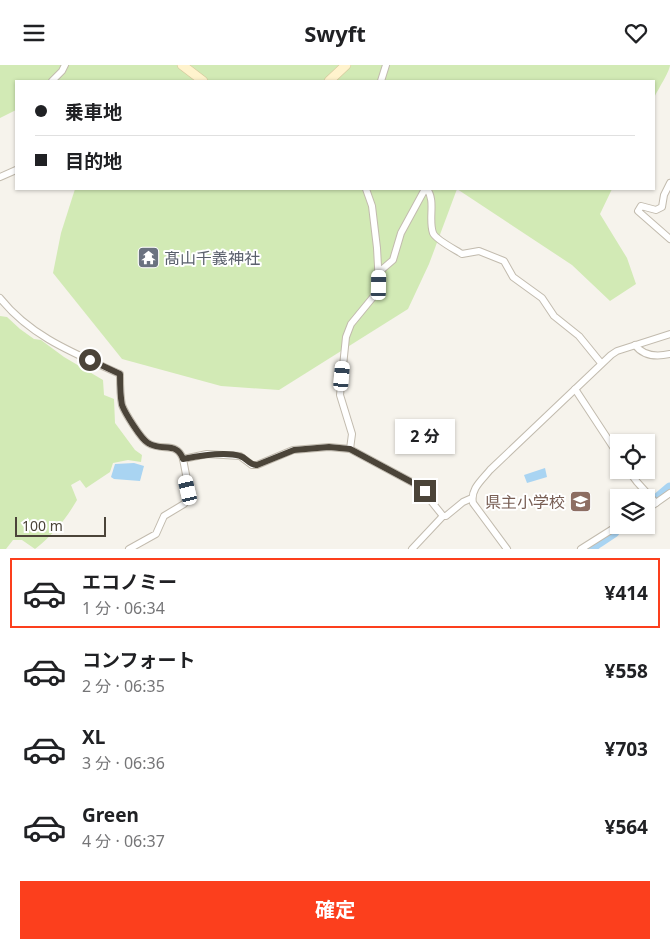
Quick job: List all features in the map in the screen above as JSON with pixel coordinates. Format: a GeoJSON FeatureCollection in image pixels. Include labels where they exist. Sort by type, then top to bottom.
{"type":"FeatureCollection","features":[{"type":"Feature","properties":{"kind":"street"},"geometry":{"type":"LineString","coordinates":[[53,80],[65,65]]}},
{"type":"Feature","properties":{"kind":"street"},"geometry":{"type":"LineString","coordinates":[[182,65],[202,80]]}},
{"type":"Feature","properties":{"kind":"street"},"geometry":{"type":"LineString","coordinates":[[330,80],[346,65]]}},
{"type":"Feature","properties":{"kind":"street"},"geometry":{"type":"LineString","coordinates":[[381,80],[386,65]]}},
{"type":"Feature","properties":{"kind":"street"},"geometry":{"type":"LineString","coordinates":[[0,177],[15,170]]}},
{"type":"Feature","properties":{"kind":"street"},"geometry":{"type":"LineString","coordinates":[[670,183],[664,195],[662,207],[656,210],[641,205],[638,211],[670,239]]}},
{"type":"Feature","properties":{"kind":"street"},"geometry":{"type":"LineString","coordinates":[[350,449],[352,434],[340,395],[346,337],[351,324],[374,296],[379,285],[372,206],[366,190]]}},
{"type":"Feature","properties":{"kind":"street"},"geometry":{"type":"LineString","coordinates":[[379,272],[393,260],[400,233],[425,190]]}},
{"type":"Feature","properties":{"kind":"street"},"geometry":{"type":"LineString","coordinates":[[428,190],[432,209],[433,233],[437,237],[462,255],[479,251],[504,261],[513,277],[542,298],[554,316],[579,336],[601,363]]}},
{"type":"Feature","properties":{"kind":"street"},"geometry":{"type":"LineString","coordinates":[[0,298],[26,324],[49,341],[120,374],[122,404],[145,441],[156,447],[180,451],[183,459],[188,498],[184,504],[164,516],[156,535],[129,549]]}},
{"type":"Feature","properties":{"kind":"street"},"geometry":{"type":"LineString","coordinates":[[507,549],[476,507],[472,498],[475,487],[490,470],[601,363],[617,351],[670,334]]}},
{"type":"Feature","properties":{"kind":"street"},"geometry":{"type":"LineString","coordinates":[[635,345],[648,355],[670,354]]}},
{"type":"Feature","properties":{"kind":"street"},"geometry":{"type":"LineString","coordinates":[[575,389],[610,442]]}},
{"type":"Feature","properties":{"kind":"street"},"geometry":{"type":"LineString","coordinates":[[183,459],[206,454],[240,456],[252,465],[257,465],[294,450],[329,447],[350,449],[419,486],[443,516]]}},
{"type":"Feature","properties":{"kind":"street"},"geometry":{"type":"LineString","coordinates":[[636,479],[656,503],[670,493]]}},
{"type":"Feature","properties":{"kind":"street"},"geometry":{"type":"LineString","coordinates":[[412,549],[443,516],[446,516],[463,502],[472,498]]}},
{"type":"Feature","properties":{"kind":"street"},"geometry":{"type":"LineString","coordinates":[[581,549],[610,531]]}},
{"type":"Feature","properties":{"kind":"green space"},"geometry":{"type":"Polygon","coordinates":[[[0,65],[670,65],[655,96],[655,80],[15,80],[15,110],[0,118],[0,65]]]}},
{"type":"Feature","properties":{"kind":"green space"},"geometry":{"type":"Polygon","coordinates":[[[75,190],[457,190],[429,264],[408,309],[279,390],[221,386],[122,359],[53,273],[61,233],[75,190]]]}},
{"type":"Feature","properties":{"kind":"green space"},"geometry":{"type":"Polygon","coordinates":[[[459,190],[612,190],[600,214],[627,258],[636,284],[610,301],[572,265],[459,190]]]}},
{"type":"Feature","properties":{"kind":"green space"},"geometry":{"type":"Polygon","coordinates":[[[0,316],[7,317],[34,339],[41,340],[64,357],[103,380],[104,395],[114,399],[115,423],[135,450],[142,455],[141,462],[128,460],[113,463],[110,472],[86,488],[80,480],[71,485],[77,500],[59,526],[35,549],[22,540],[13,540],[6,549],[0,549],[0,316]]]}},
{"type":"Feature","properties":{"kind":"water"},"geometry":{"type":"Polygon","coordinates":[[[134,463],[144,466],[140,481],[114,479],[111,477],[115,464],[134,463]]]}},
{"type":"Feature","properties":{"kind":"water"},"geometry":{"type":"Polygon","coordinates":[[[545,468],[547,477],[527,483],[524,475],[545,468]]]}},
{"type":"Feature","properties":{"kind":"waterway"},"geometry":{"type":"LineString","coordinates":[[657,499],[670,488]]}},
{"type":"Feature","properties":{"kind":"waterway"},"geometry":{"type":"LineString","coordinates":[[599,542],[611,534]]}},
{"type":"Feature","properties":{"kind":"waterway"},"geometry":{"type":"LineString","coordinates":[[588,549],[596,544]]}},
{"type":"Feature","properties":{"kind":"place","name":"髙山千義神社"},"geometry":{"type":"Point","coordinates":[148,258]}},
{"type":"Feature","properties":{"kind":"place","name":"県主小学校"},"geometry":{"type":"Point","coordinates":[581,502]}},
{"type":"Feature","properties":{"kind":"route"},"geometry":{"type":"LineString","coordinates":[[90,360],[120,374],[122,404],[145,441],[156,447],[177,449],[180,451],[183,459],[206,454],[240,456],[252,465],[257,465],[294,450],[329,447],[350,449],[425,491]]}}]}
